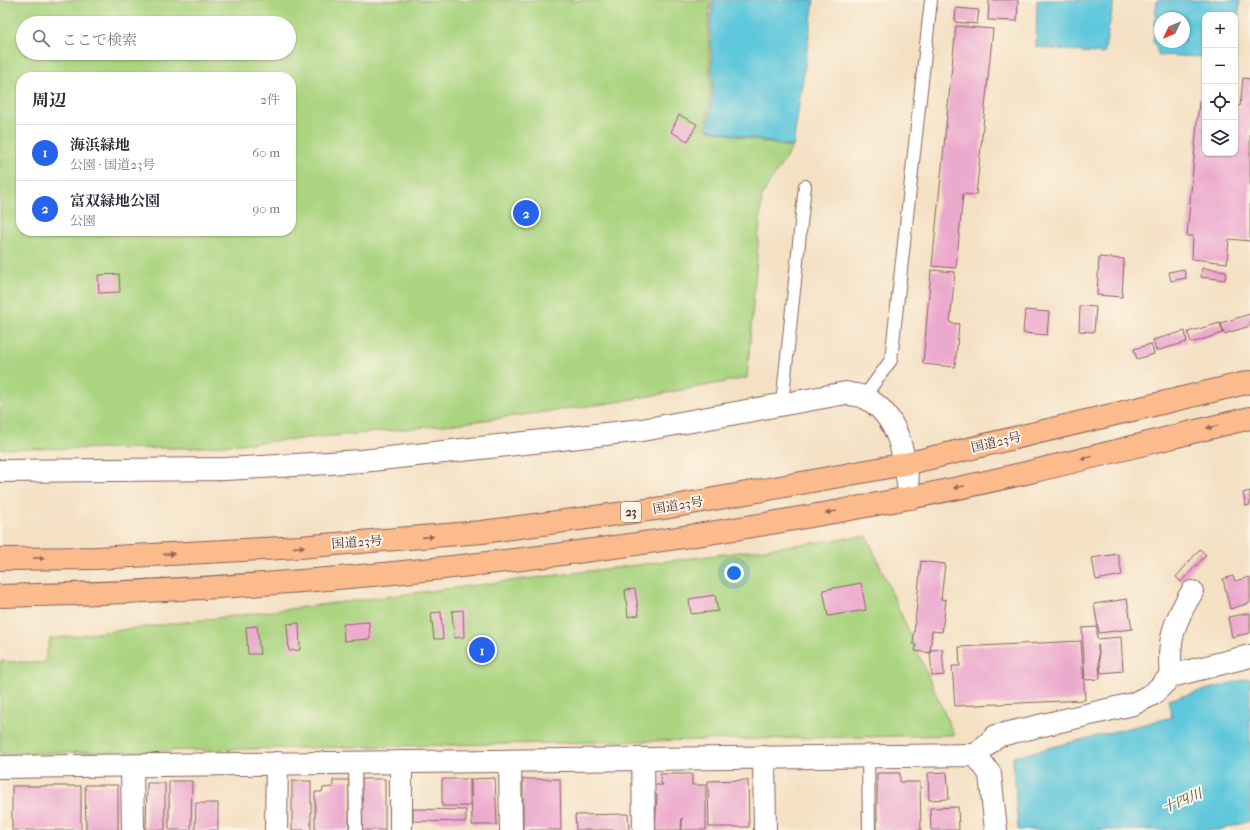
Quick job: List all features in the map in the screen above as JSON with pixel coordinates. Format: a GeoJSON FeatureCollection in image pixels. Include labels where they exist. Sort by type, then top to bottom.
{"type":"FeatureCollection","features":[{"type":"Feature","properties":{"kind":"highway","name":"国道23号"},"geometry":{"type":"LineString","coordinates":[[0,559],[112,557],[299,547],[482,532],[670,507],[905,464],[1250,382]]}},
{"type":"Feature","properties":{"kind":"highway"},"geometry":{"type":"LineString","coordinates":[[0,596],[99,594],[266,583],[489,564],[676,539],[910,498],[1011,476],[1250,418]]}},
{"type":"Feature","properties":{"kind":"street"},"geometry":{"type":"LineString","coordinates":[[0,471],[226,469],[362,461],[642,430],[782,404],[846,394],[864,397],[887,416],[897,432],[905,464],[910,498]]}},
{"type":"Feature","properties":{"kind":"street"},"geometry":{"type":"LineString","coordinates":[[1171,676],[1170,644],[1174,625],[1192,592]]}},
{"type":"Feature","properties":{"kind":"street"},"geometry":{"type":"LineString","coordinates":[[0,767],[976,755],[996,736],[1133,704],[1153,694],[1171,676],[1250,656]]}},
{"type":"Feature","properties":{"kind":"street"},"geometry":{"type":"LineString","coordinates":[[976,755],[990,774],[996,830]]}},
{"type":"Feature","properties":{"kind":"street"},"geometry":{"type":"LineString","coordinates":[[764,757],[765,830]]}},
{"type":"Feature","properties":{"kind":"street"},"geometry":{"type":"LineString","coordinates":[[643,759],[644,830]]}},
{"type":"Feature","properties":{"kind":"street"},"geometry":{"type":"LineString","coordinates":[[510,761],[511,830]]}},
{"type":"Feature","properties":{"kind":"street"},"geometry":{"type":"LineString","coordinates":[[401,762],[401,830]]}},
{"type":"Feature","properties":{"kind":"street"},"geometry":{"type":"LineString","coordinates":[[276,830],[277,763]]}},
{"type":"Feature","properties":{"kind":"street"},"geometry":{"type":"LineString","coordinates":[[132,766],[133,830]]}},
{"type":"Feature","properties":{"kind":"lane"},"geometry":{"type":"LineString","coordinates":[[864,397],[891,360],[931,0]]}},
{"type":"Feature","properties":{"kind":"lane"},"geometry":{"type":"LineString","coordinates":[[782,404],[805,186]]}},
{"type":"Feature","properties":{"kind":"lane"},"geometry":{"type":"LineString","coordinates":[[868,757],[869,830]]}},
{"type":"Feature","properties":{"kind":"lane"},"geometry":{"type":"LineString","coordinates":[[355,763],[356,830]]}},
{"type":"Feature","properties":{"kind":"green space"},"geometry":{"type":"Polygon","coordinates":[[[0,0],[711,0],[708,26],[711,88],[706,129],[792,148],[762,195],[747,378],[611,403],[455,424],[192,448],[0,449],[0,0]]]}},
{"type":"Feature","properties":{"kind":"green space"},"geometry":{"type":"Polygon","coordinates":[[[867,536],[954,735],[0,754],[0,661],[44,663],[50,639],[867,536]]]}},
{"type":"Feature","properties":{"kind":"water"},"geometry":{"type":"Polygon","coordinates":[[[713,0],[814,0],[793,147],[708,129],[713,87],[710,26],[713,0]]]}},
{"type":"Feature","properties":{"kind":"water"},"geometry":{"type":"Polygon","coordinates":[[[1037,0],[1114,0],[1104,54],[1036,47],[1037,0]]]}},
{"type":"Feature","properties":{"kind":"water"},"geometry":{"type":"Polygon","coordinates":[[[1157,0],[1240,0],[1238,23],[1238,12],[1202,12],[1202,57],[1159,55],[1156,48],[1190,48],[1190,12],[1156,12],[1157,0]]]}},
{"type":"Feature","properties":{"kind":"water","name":"十四川"},"geometry":{"type":"Polygon","coordinates":[[[1250,678],[1250,821],[1219,830],[1018,830],[1013,757],[1172,717],[1168,700],[1250,678]]]}},
{"type":"Feature","properties":{"kind":"building"},"geometry":{"type":"Polygon","coordinates":[[[989,0],[1018,0],[1017,21],[988,20],[989,0]]]}},
{"type":"Feature","properties":{"kind":"building"},"geometry":{"type":"Polygon","coordinates":[[[956,8],[979,10],[977,24],[955,22],[956,8]]]}},
{"type":"Feature","properties":{"kind":"building"},"geometry":{"type":"Polygon","coordinates":[[[956,26],[993,29],[976,195],[963,194],[956,268],[932,266],[956,26]]]}},
{"type":"Feature","properties":{"kind":"building"},"geometry":{"type":"Polygon","coordinates":[[[1243,78],[1250,79],[1250,241],[1229,239],[1227,263],[1192,259],[1193,236],[1187,236],[1199,101],[1202,102],[1202,156],[1238,156],[1238,106],[1240,106],[1243,78]]]}},
{"type":"Feature","properties":{"kind":"building"},"geometry":{"type":"Polygon","coordinates":[[[679,115],[697,124],[688,141],[671,132],[679,115]]]}},
{"type":"Feature","properties":{"kind":"building"},"geometry":{"type":"Polygon","coordinates":[[[1099,257],[1124,259],[1122,297],[1097,295],[1099,257]]]}},
{"type":"Feature","properties":{"kind":"building"},"geometry":{"type":"Polygon","coordinates":[[[1202,268],[1226,271],[1225,280],[1201,277],[1202,268]]]}},
{"type":"Feature","properties":{"kind":"building"},"geometry":{"type":"Polygon","coordinates":[[[1184,269],[1186,278],[1171,281],[1169,272],[1184,269]]]}},
{"type":"Feature","properties":{"kind":"building"},"geometry":{"type":"Polygon","coordinates":[[[931,270],[955,272],[950,323],[959,324],[955,367],[923,364],[931,270]]]}},
{"type":"Feature","properties":{"kind":"building"},"geometry":{"type":"Polygon","coordinates":[[[119,274],[120,292],[99,293],[98,275],[119,274]]]}},
{"type":"Feature","properties":{"kind":"building"},"geometry":{"type":"Polygon","coordinates":[[[1080,306],[1096,307],[1094,332],[1079,331],[1080,306]]]}},
{"type":"Feature","properties":{"kind":"building"},"geometry":{"type":"Polygon","coordinates":[[[1025,310],[1049,312],[1047,335],[1023,333],[1025,310]]]}},
{"type":"Feature","properties":{"kind":"building"},"geometry":{"type":"Polygon","coordinates":[[[1250,314],[1250,326],[1224,334],[1221,323],[1250,314]]]}},
{"type":"Feature","properties":{"kind":"building"},"geometry":{"type":"Polygon","coordinates":[[[1220,323],[1223,333],[1191,343],[1188,332],[1220,323]]]}},
{"type":"Feature","properties":{"kind":"building"},"geometry":{"type":"Polygon","coordinates":[[[1185,331],[1187,342],[1156,351],[1153,340],[1185,331]]]}},
{"type":"Feature","properties":{"kind":"building"},"geometry":{"type":"Polygon","coordinates":[[[1151,344],[1154,354],[1137,359],[1134,349],[1151,344]]]}},
{"type":"Feature","properties":{"kind":"building"},"geometry":{"type":"Polygon","coordinates":[[[1250,491],[1250,505],[1246,506],[1243,493],[1250,491]]]}},
{"type":"Feature","properties":{"kind":"building"},"geometry":{"type":"Polygon","coordinates":[[[1200,549],[1206,555],[1181,582],[1176,577],[1200,549]]]}},
{"type":"Feature","properties":{"kind":"building"},"geometry":{"type":"Polygon","coordinates":[[[1118,554],[1122,575],[1096,580],[1092,558],[1118,554]]]}},
{"type":"Feature","properties":{"kind":"building"},"geometry":{"type":"Polygon","coordinates":[[[921,561],[945,564],[941,599],[946,600],[942,632],[932,631],[930,653],[915,651],[916,645],[913,644],[921,561]]]}},
{"type":"Feature","properties":{"kind":"building"},"geometry":{"type":"Polygon","coordinates":[[[1233,576],[1235,581],[1250,577],[1250,603],[1230,609],[1223,579],[1233,576]]]}},
{"type":"Feature","properties":{"kind":"building"},"geometry":{"type":"Polygon","coordinates":[[[861,583],[866,610],[828,616],[823,590],[861,583]]]}},
{"type":"Feature","properties":{"kind":"building"},"geometry":{"type":"Polygon","coordinates":[[[635,589],[639,615],[628,617],[625,590],[635,589]]]}},
{"type":"Feature","properties":{"kind":"building"},"geometry":{"type":"Polygon","coordinates":[[[715,595],[718,611],[691,614],[689,599],[715,595]]]}},
{"type":"Feature","properties":{"kind":"building"},"geometry":{"type":"Polygon","coordinates":[[[1127,599],[1132,629],[1099,633],[1094,604],[1127,599]]]}},
{"type":"Feature","properties":{"kind":"building"},"geometry":{"type":"Polygon","coordinates":[[[463,610],[464,637],[454,638],[452,611],[463,610]]]}},
{"type":"Feature","properties":{"kind":"building"},"geometry":{"type":"Polygon","coordinates":[[[441,612],[443,639],[434,639],[431,613],[441,612]]]}},
{"type":"Feature","properties":{"kind":"building"},"geometry":{"type":"Polygon","coordinates":[[[1250,613],[1250,633],[1232,637],[1228,617],[1250,613]]]}},
{"type":"Feature","properties":{"kind":"building"},"geometry":{"type":"Polygon","coordinates":[[[369,622],[370,639],[344,641],[343,624],[369,622]]]}},
{"type":"Feature","properties":{"kind":"building"},"geometry":{"type":"Polygon","coordinates":[[[299,623],[300,650],[289,651],[287,624],[299,623]]]}},
{"type":"Feature","properties":{"kind":"building"},"geometry":{"type":"Polygon","coordinates":[[[257,626],[260,654],[248,654],[246,627],[257,626]]]}},
{"type":"Feature","properties":{"kind":"building"},"geometry":{"type":"Polygon","coordinates":[[[1097,627],[1097,639],[1121,637],[1123,671],[1101,673],[1098,645],[1100,679],[1085,680],[1082,628],[1097,627]]]}},
{"type":"Feature","properties":{"kind":"building"},"geometry":{"type":"Polygon","coordinates":[[[1081,641],[1085,700],[955,706],[952,666],[960,666],[959,647],[1081,641]]]}},
{"type":"Feature","properties":{"kind":"building"},"geometry":{"type":"Polygon","coordinates":[[[942,649],[944,675],[932,676],[930,650],[942,649]]]}},
{"type":"Feature","properties":{"kind":"building"},"geometry":{"type":"Polygon","coordinates":[[[947,772],[949,799],[929,800],[928,773],[947,772]]]}},
{"type":"Feature","properties":{"kind":"building"},"geometry":{"type":"Polygon","coordinates":[[[877,773],[900,773],[900,782],[920,782],[921,830],[877,830],[877,773]]]}},
{"type":"Feature","properties":{"kind":"building"},"geometry":{"type":"Polygon","coordinates":[[[660,774],[692,774],[692,785],[706,785],[706,830],[682,830],[682,818],[681,830],[655,830],[657,795],[654,795],[654,785],[663,785],[661,783],[660,774]]]}},
{"type":"Feature","properties":{"kind":"building"},"geometry":{"type":"Polygon","coordinates":[[[495,778],[497,825],[472,825],[471,779],[495,778]]]}},
{"type":"Feature","properties":{"kind":"building"},"geometry":{"type":"Polygon","coordinates":[[[362,779],[385,779],[385,830],[362,830],[362,779]]]}},
{"type":"Feature","properties":{"kind":"building"},"geometry":{"type":"Polygon","coordinates":[[[442,779],[470,779],[470,806],[442,806],[442,779]]]}},
{"type":"Feature","properties":{"kind":"building"},"geometry":{"type":"Polygon","coordinates":[[[523,779],[560,779],[561,830],[523,830],[523,779]]]}},
{"type":"Feature","properties":{"kind":"building"},"geometry":{"type":"Polygon","coordinates":[[[333,780],[349,780],[349,830],[315,830],[315,792],[322,792],[323,788],[333,787],[333,780]]]}},
{"type":"Feature","properties":{"kind":"building"},"geometry":{"type":"Polygon","coordinates":[[[748,780],[749,827],[709,827],[708,781],[748,780]]]}},
{"type":"Feature","properties":{"kind":"building"},"geometry":{"type":"Polygon","coordinates":[[[169,781],[192,781],[191,830],[169,830],[169,781]]]}},
{"type":"Feature","properties":{"kind":"building"},"geometry":{"type":"Polygon","coordinates":[[[292,781],[311,781],[311,830],[292,830],[292,781]]]}},
{"type":"Feature","properties":{"kind":"building"},"geometry":{"type":"Polygon","coordinates":[[[147,783],[165,783],[165,830],[146,830],[147,783]]]}},
{"type":"Feature","properties":{"kind":"building"},"geometry":{"type":"Polygon","coordinates":[[[85,785],[118,785],[118,830],[86,830],[85,785]]]}},
{"type":"Feature","properties":{"kind":"building"},"geometry":{"type":"Polygon","coordinates":[[[12,786],[81,786],[81,830],[12,830],[12,786]]]}},
{"type":"Feature","properties":{"kind":"building"},"geometry":{"type":"Polygon","coordinates":[[[196,803],[218,803],[218,830],[195,830],[196,803]]]}},
{"type":"Feature","properties":{"kind":"building"},"geometry":{"type":"Polygon","coordinates":[[[958,807],[959,830],[931,830],[930,808],[958,807]]]}},
{"type":"Feature","properties":{"kind":"building"},"geometry":{"type":"Polygon","coordinates":[[[413,809],[466,810],[466,822],[413,821],[413,809]]]}},
{"type":"Feature","properties":{"kind":"building"},"geometry":{"type":"Polygon","coordinates":[[[628,814],[629,830],[576,830],[575,815],[628,814]]]}},
{"type":"Feature","properties":{"kind":"place","name":"富双緑地公園"},"geometry":{"type":"Point","coordinates":[526,213]}},
{"type":"Feature","properties":{"kind":"place","name":"海浜緑地"},"geometry":{"type":"Point","coordinates":[482,650]}}]}
